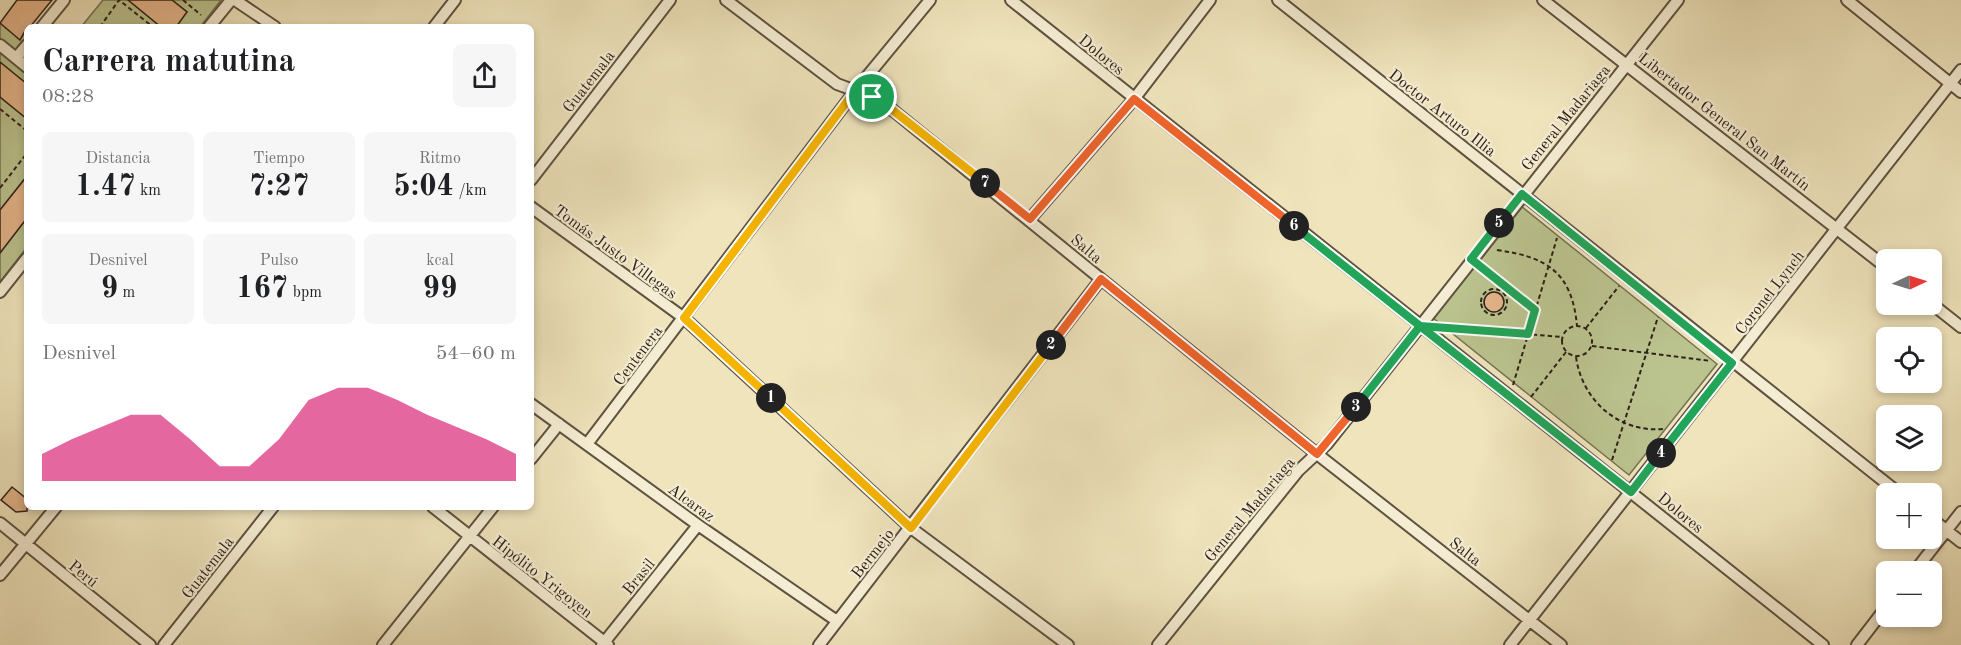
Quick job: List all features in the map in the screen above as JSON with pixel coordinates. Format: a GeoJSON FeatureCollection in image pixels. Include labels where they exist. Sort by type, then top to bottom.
{"type":"FeatureCollection","features":[{"type":"Feature","properties":{"kind":"street"},"geometry":{"type":"LineString","coordinates":[[44,24],[63,0]]}},
{"type":"Feature","properties":{"kind":"street"},"geometry":{"type":"LineString","coordinates":[[213,24],[233,0],[270,24]]}},
{"type":"Feature","properties":{"kind":"street"},"geometry":{"type":"LineString","coordinates":[[436,24],[455,0]]}},
{"type":"Feature","properties":{"kind":"street","name":"Guatemala"},"geometry":{"type":"LineString","coordinates":[[534,176],[670,0]]}},
{"type":"Feature","properties":{"kind":"street","name":"Salta"},"geometry":{"type":"LineString","coordinates":[[726,0],[831,80],[890,108],[1030,219],[1317,454],[1561,645]]}},
{"type":"Feature","properties":{"kind":"street","name":"Centenera"},"geometry":{"type":"LineString","coordinates":[[587,444],[855,91],[930,0]]}},
{"type":"Feature","properties":{"kind":"street","name":"Dolores"},"geometry":{"type":"LineString","coordinates":[[1011,0],[1823,645]]}},
{"type":"Feature","properties":{"kind":"street"},"geometry":{"type":"LineString","coordinates":[[1030,219],[1134,99],[1210,0]]}},
{"type":"Feature","properties":{"kind":"street","name":"Doctor Arturo Illia"},"geometry":{"type":"LineString","coordinates":[[1278,0],[1886,483]]}},
{"type":"Feature","properties":{"kind":"street","name":"Libertador General San Martín"},"geometry":{"type":"LineString","coordinates":[[1543,0],[1876,259]]}},
{"type":"Feature","properties":{"kind":"street","name":"General Madariaga"},"geometry":{"type":"LineString","coordinates":[[1158,645],[1298,471],[1317,454],[1678,0]]}},
{"type":"Feature","properties":{"kind":"street"},"geometry":{"type":"LineString","coordinates":[[1847,0],[1961,92]]}},
{"type":"Feature","properties":{"kind":"street"},"geometry":{"type":"LineString","coordinates":[[0,45],[24,65]]}},
{"type":"Feature","properties":{"kind":"street"},"geometry":{"type":"LineString","coordinates":[[16,58],[24,49]]}},
{"type":"Feature","properties":{"kind":"street","name":"Coronel Lynch"},"geometry":{"type":"LineString","coordinates":[[1510,645],[1961,70]]}},
{"type":"Feature","properties":{"kind":"street","name":"Tomás Justo Villegas"},"geometry":{"type":"LineString","coordinates":[[534,209],[684,318],[911,528],[1068,645]]}},
{"type":"Feature","properties":{"kind":"street"},"geometry":{"type":"LineString","coordinates":[[0,292],[24,262]]}},
{"type":"Feature","properties":{"kind":"street","name":"Bermejo"},"geometry":{"type":"LineString","coordinates":[[819,645],[1101,279]]}},
{"type":"Feature","properties":{"kind":"street"},"geometry":{"type":"LineString","coordinates":[[1942,312],[1961,327]]}},
{"type":"Feature","properties":{"kind":"street","name":"Alcaraz"},"geometry":{"type":"LineString","coordinates":[[534,406],[698,525],[837,621]]}},
{"type":"Feature","properties":{"kind":"street"},"geometry":{"type":"LineString","coordinates":[[534,455],[559,424]]}},
{"type":"Feature","properties":{"kind":"street"},"geometry":{"type":"LineString","coordinates":[[0,575],[53,510]]}},
{"type":"Feature","properties":{"kind":"street","name":"Guatemala"},"geometry":{"type":"LineString","coordinates":[[164,645],[271,510]]}},
{"type":"Feature","properties":{"kind":"street","name":"Hipólito Yrigoyen"},"geometry":{"type":"LineString","coordinates":[[437,510],[605,644]]}},
{"type":"Feature","properties":{"kind":"street"},"geometry":{"type":"LineString","coordinates":[[383,645],[491,510]]}},
{"type":"Feature","properties":{"kind":"street"},"geometry":{"type":"LineString","coordinates":[[1922,561],[1961,512]]}},
{"type":"Feature","properties":{"kind":"street","name":"Perú"},"geometry":{"type":"LineString","coordinates":[[0,524],[150,645]]}},
{"type":"Feature","properties":{"kind":"street","name":"Brasil"},"geometry":{"type":"LineString","coordinates":[[605,644],[698,525]]}},
{"type":"Feature","properties":{"kind":"street"},"geometry":{"type":"LineString","coordinates":[[1942,527],[1961,542]]}},
{"type":"Feature","properties":{"kind":"street"},"geometry":{"type":"LineString","coordinates":[[1857,645],[1876,620]]}},
{"type":"Feature","properties":{"kind":"path"},"geometry":{"type":"LineString","coordinates":[[102,24],[119,0],[149,24]]}},
{"type":"Feature","properties":{"kind":"path"},"geometry":{"type":"LineString","coordinates":[[183,0],[209,24]]}},
{"type":"Feature","properties":{"kind":"path"},"geometry":{"type":"LineString","coordinates":[[0,109],[24,129]]}},
{"type":"Feature","properties":{"kind":"path"},"geometry":{"type":"LineString","coordinates":[[0,188],[24,158]]}},
{"type":"Feature","properties":{"kind":"path"},"geometry":{"type":"LineString","coordinates":[[1510,396],[1561,225]]}},
{"type":"Feature","properties":{"kind":"path"},"geometry":{"type":"LineString","coordinates":[[1479,249],[1524,254],[1548,265],[1558,273],[1570,289],[1577,326]]}},
{"type":"Feature","properties":{"kind":"path"},"geometry":{"type":"LineString","coordinates":[[1471,259],[1535,310]]}},
{"type":"Feature","properties":{"kind":"path"},"geometry":{"type":"LineString","coordinates":[[1586,328],[1626,277]]}},
{"type":"Feature","properties":{"kind":"path"},"geometry":{"type":"LineString","coordinates":[[1502,291],[1505,287]]}},
{"type":"Feature","properties":{"kind":"path"},"geometry":{"type":"LineString","coordinates":[[1492,288],[1502,291],[1508,301],[1505,309],[1499,314],[1486,313],[1481,301],[1484,293],[1492,288]]}},
{"type":"Feature","properties":{"kind":"path"},"geometry":{"type":"LineString","coordinates":[[1608,474],[1662,306]]}},
{"type":"Feature","properties":{"kind":"path"},"geometry":{"type":"LineString","coordinates":[[1524,407],[1566,352],[1563,338],[1568,329],[1577,326],[1586,328],[1592,336],[1592,346],[1586,354],[1576,357],[1566,352]]}},
{"type":"Feature","properties":{"kind":"path"},"geometry":{"type":"LineString","coordinates":[[1442,327],[1563,338]]}},
{"type":"Feature","properties":{"kind":"path"},"geometry":{"type":"LineString","coordinates":[[1592,346],[1732,363]]}},
{"type":"Feature","properties":{"kind":"path"},"geometry":{"type":"LineString","coordinates":[[1576,357],[1582,382],[1600,408],[1624,421],[1646,428],[1682,426]]}},
{"type":"Feature","properties":{"kind":"green space"},"geometry":{"type":"Polygon","coordinates":[[[103,0],[128,0],[157,24],[83,24],[103,0]]]}},
{"type":"Feature","properties":{"kind":"green space"},"geometry":{"type":"Polygon","coordinates":[[[172,0],[221,0],[202,24],[178,24],[187,12],[172,0]]]}},
{"type":"Feature","properties":{"kind":"green space"},"geometry":{"type":"Polygon","coordinates":[[[0,23],[20,39],[24,34],[24,82],[0,62],[0,23]]]}},
{"type":"Feature","properties":{"kind":"green space"},"geometry":{"type":"Polygon","coordinates":[[[0,97],[24,117],[24,180],[0,210],[0,97]]]}},
{"type":"Feature","properties":{"kind":"green space"},"geometry":{"type":"Polygon","coordinates":[[[1521,206],[1717,364],[1629,475],[1433,318],[1521,206]]]}},
{"type":"Feature","properties":{"kind":"green space"},"geometry":{"type":"Polygon","coordinates":[[[24,222],[24,251],[0,282],[0,253],[24,222]]]}},
{"type":"Feature","properties":{"kind":"building"},"geometry":{"type":"Polygon","coordinates":[[[17,0],[52,0],[32,24],[24,24],[24,33],[20,40],[0,23],[17,0]]]}},
{"type":"Feature","properties":{"kind":"building"},"geometry":{"type":"Polygon","coordinates":[[[128,0],[172,0],[187,12],[178,24],[157,24],[128,0]]]}},
{"type":"Feature","properties":{"kind":"building"},"geometry":{"type":"Polygon","coordinates":[[[0,62],[24,82],[24,117],[0,97],[0,62]]]}},
{"type":"Feature","properties":{"kind":"building"},"geometry":{"type":"Polygon","coordinates":[[[24,180],[24,222],[0,253],[0,210],[24,180]]]}},
{"type":"Feature","properties":{"kind":"building"},"geometry":{"type":"Polygon","coordinates":[[[1494,292],[1501,295],[1504,302],[1501,309],[1494,312],[1487,309],[1484,302],[1487,295],[1494,292]]]}},
{"type":"Feature","properties":{"kind":"building"},"geometry":{"type":"Polygon","coordinates":[[[12,487],[24,497],[24,510],[27,511],[16,512],[1,500],[12,487]]]}},
{"type":"Feature","properties":{"kind":"route"},"geometry":{"type":"LineString","coordinates":[[872,97],[855,91],[684,318],[911,528],[1101,279],[1317,454],[1420,326],[1631,492],[1732,363],[1522,194],[1471,259],[1535,310],[1528,334],[1420,326],[1134,99],[1030,219],[890,108],[872,97]]}}]}
